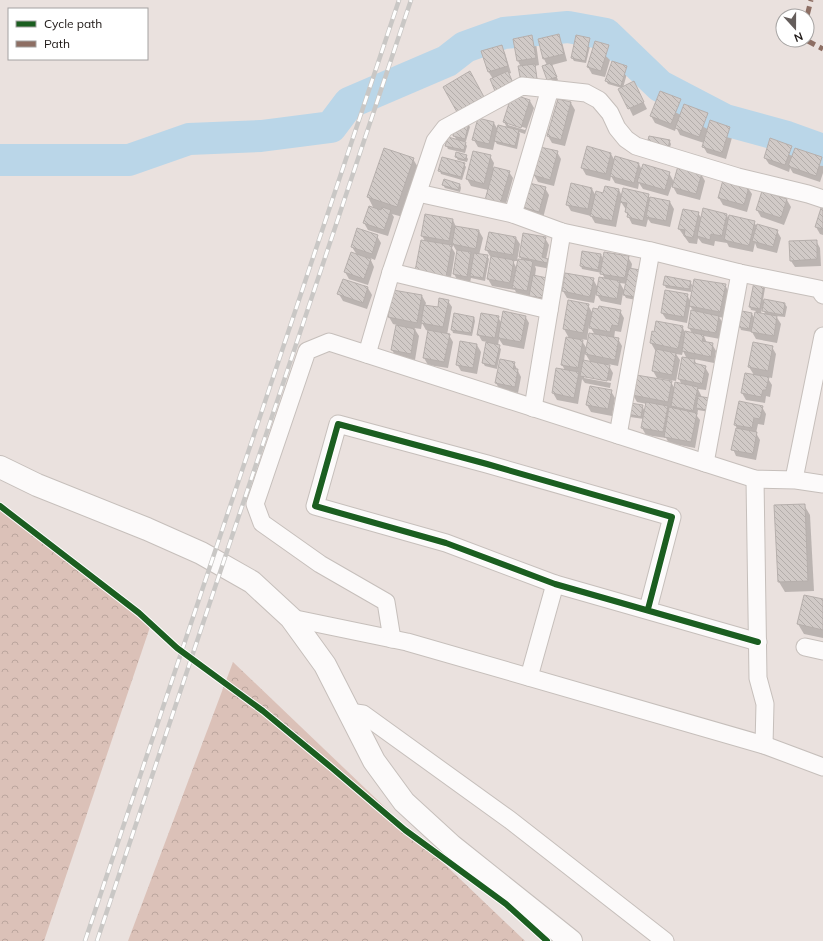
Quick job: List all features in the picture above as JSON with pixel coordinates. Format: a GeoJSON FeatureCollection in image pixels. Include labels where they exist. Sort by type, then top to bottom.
{"type":"FeatureCollection","features":[{"type":"Feature","properties":{"kind":"street"},"geometry":{"type":"LineString","coordinates":[[367,354],[391,272],[435,141],[445,128],[522,86],[586,93],[599,100],[610,113],[616,128],[626,139],[636,146],[738,177],[823,199]]}},
{"type":"Feature","properties":{"kind":"street"},"geometry":{"type":"LineString","coordinates":[[513,214],[550,89]]}},
{"type":"Feature","properties":{"kind":"street"},"geometry":{"type":"LineString","coordinates":[[418,193],[513,214],[562,232],[651,251],[740,273],[819,289],[823,295]]}},
{"type":"Feature","properties":{"kind":"street"},"geometry":{"type":"LineString","coordinates":[[533,408],[562,232]]}},
{"type":"Feature","properties":{"kind":"street"},"geometry":{"type":"LineString","coordinates":[[618,435],[651,251]]}},
{"type":"Feature","properties":{"kind":"street"},"geometry":{"type":"LineString","coordinates":[[391,272],[549,310]]}},
{"type":"Feature","properties":{"kind":"street"},"geometry":{"type":"LineString","coordinates":[[705,463],[740,273]]}},
{"type":"Feature","properties":{"kind":"street"},"geometry":{"type":"LineString","coordinates":[[794,480],[823,336]]}},
{"type":"Feature","properties":{"kind":"street"},"geometry":{"type":"LineString","coordinates":[[392,639],[386,602],[320,564],[262,523],[254,504],[307,351],[329,342],[755,479],[794,480],[823,484]]}},
{"type":"Feature","properties":{"kind":"street"},"geometry":{"type":"LineString","coordinates":[[648,609],[672,517],[487,464],[338,424],[315,506],[446,543],[555,584],[648,609],[758,642]]}},
{"type":"Feature","properties":{"kind":"street"},"geometry":{"type":"LineString","coordinates":[[0,467],[38,485],[147,529],[201,553],[252,582],[291,618],[325,665],[374,761],[404,802],[452,846],[571,941]]}},
{"type":"Feature","properties":{"kind":"street"},"geometry":{"type":"LineString","coordinates":[[755,479],[758,678],[765,704],[764,745]]}},
{"type":"Feature","properties":{"kind":"street"},"geometry":{"type":"LineString","coordinates":[[529,677],[555,584]]}},
{"type":"Feature","properties":{"kind":"street"},"geometry":{"type":"LineString","coordinates":[[291,618],[407,642],[764,745],[823,767]]}},
{"type":"Feature","properties":{"kind":"street"},"geometry":{"type":"LineString","coordinates":[[805,647],[823,651]]}},
{"type":"Feature","properties":{"kind":"street"},"geometry":{"type":"LineString","coordinates":[[349,712],[363,714],[503,815],[665,941]]}},
{"type":"Feature","properties":{"kind":"green space"},"geometry":{"type":"Polygon","coordinates":[[[0,509],[150,627],[44,941],[0,941],[0,509]]]}},
{"type":"Feature","properties":{"kind":"green space"},"geometry":{"type":"Polygon","coordinates":[[[233,662],[525,941],[128,941],[233,662]]]}},
{"type":"Feature","properties":{"kind":"building"},"geometry":{"type":"Polygon","coordinates":[[[559,34],[564,54],[543,59],[538,39],[559,34]]]}},
{"type":"Feature","properties":{"kind":"building"},"geometry":{"type":"Polygon","coordinates":[[[532,35],[536,58],[517,61],[513,39],[532,35]]]}},
{"type":"Feature","properties":{"kind":"building"},"geometry":{"type":"Polygon","coordinates":[[[576,35],[590,38],[585,61],[571,58],[576,35]]]}},
{"type":"Feature","properties":{"kind":"building"},"geometry":{"type":"Polygon","coordinates":[[[595,41],[609,45],[601,71],[587,67],[595,41]]]}},
{"type":"Feature","properties":{"kind":"building"},"geometry":{"type":"Polygon","coordinates":[[[502,45],[508,66],[488,72],[481,51],[502,45]]]}},
{"type":"Feature","properties":{"kind":"building"},"geometry":{"type":"Polygon","coordinates":[[[612,61],[627,66],[621,86],[605,81],[612,61]]]}},
{"type":"Feature","properties":{"kind":"building"},"geometry":{"type":"Polygon","coordinates":[[[551,63],[557,77],[547,80],[542,66],[551,63]]]}},
{"type":"Feature","properties":{"kind":"building"},"geometry":{"type":"Polygon","coordinates":[[[535,64],[537,79],[521,82],[518,66],[535,64]]]}},
{"type":"Feature","properties":{"kind":"building"},"geometry":{"type":"Polygon","coordinates":[[[470,71],[484,97],[457,112],[443,87],[470,71]]]}},
{"type":"Feature","properties":{"kind":"building"},"geometry":{"type":"Polygon","coordinates":[[[508,71],[513,83],[495,91],[490,79],[508,71]]]}},
{"type":"Feature","properties":{"kind":"building"},"geometry":{"type":"Polygon","coordinates":[[[634,81],[644,102],[628,109],[618,89],[634,81]]]}},
{"type":"Feature","properties":{"kind":"building"},"geometry":{"type":"Polygon","coordinates":[[[660,91],[681,99],[671,124],[650,116],[660,91]]]}},
{"type":"Feature","properties":{"kind":"building"},"geometry":{"type":"Polygon","coordinates":[[[512,94],[530,100],[521,128],[503,122],[512,94]]]}},
{"type":"Feature","properties":{"kind":"building"},"geometry":{"type":"Polygon","coordinates":[[[558,99],[571,102],[561,140],[547,136],[558,99]]]}},
{"type":"Feature","properties":{"kind":"building"},"geometry":{"type":"Polygon","coordinates":[[[684,104],[708,113],[699,137],[675,128],[684,104]]]}},
{"type":"Feature","properties":{"kind":"building"},"geometry":{"type":"Polygon","coordinates":[[[478,118],[494,122],[489,144],[472,140],[478,118]]]}},
{"type":"Feature","properties":{"kind":"building"},"geometry":{"type":"Polygon","coordinates":[[[710,120],[730,127],[722,153],[702,147],[710,120]]]}},
{"type":"Feature","properties":{"kind":"building"},"geometry":{"type":"Polygon","coordinates":[[[462,121],[469,123],[465,139],[453,136],[454,130],[459,131],[462,121]]]}},
{"type":"Feature","properties":{"kind":"building"},"geometry":{"type":"Polygon","coordinates":[[[498,125],[519,130],[515,146],[494,141],[498,125]]]}},
{"type":"Feature","properties":{"kind":"building"},"geometry":{"type":"Polygon","coordinates":[[[649,136],[670,140],[668,148],[647,144],[649,136]]]}},
{"type":"Feature","properties":{"kind":"building"},"geometry":{"type":"Polygon","coordinates":[[[448,137],[466,142],[464,150],[445,146],[448,137]]]}},
{"type":"Feature","properties":{"kind":"building"},"geometry":{"type":"Polygon","coordinates":[[[770,138],[792,146],[785,165],[764,158],[770,138]]]}},
{"type":"Feature","properties":{"kind":"building"},"geometry":{"type":"Polygon","coordinates":[[[587,146],[611,153],[606,174],[581,168],[587,146]]]}},
{"type":"Feature","properties":{"kind":"building"},"geometry":{"type":"Polygon","coordinates":[[[540,147],[558,151],[550,180],[533,175],[540,147]]]}},
{"type":"Feature","properties":{"kind":"building"},"geometry":{"type":"Polygon","coordinates":[[[384,148],[414,158],[397,207],[367,197],[384,148]]]}},
{"type":"Feature","properties":{"kind":"building"},"geometry":{"type":"Polygon","coordinates":[[[795,148],[822,157],[816,176],[788,166],[795,148]]]}},
{"type":"Feature","properties":{"kind":"building"},"geometry":{"type":"Polygon","coordinates":[[[473,151],[491,155],[484,184],[466,179],[473,151]]]}},
{"type":"Feature","properties":{"kind":"building"},"geometry":{"type":"Polygon","coordinates":[[[456,152],[467,155],[465,160],[455,157],[456,152]]]}},
{"type":"Feature","properties":{"kind":"building"},"geometry":{"type":"Polygon","coordinates":[[[615,156],[639,163],[634,183],[610,176],[615,156]]]}},
{"type":"Feature","properties":{"kind":"building"},"geometry":{"type":"Polygon","coordinates":[[[442,157],[465,163],[461,177],[438,171],[442,157]]]}},
{"type":"Feature","properties":{"kind":"building"},"geometry":{"type":"Polygon","coordinates":[[[643,164],[670,172],[665,190],[637,182],[643,164]]]}},
{"type":"Feature","properties":{"kind":"building"},"geometry":{"type":"Polygon","coordinates":[[[678,166],[702,173],[696,194],[672,187],[678,166]]]}},
{"type":"Feature","properties":{"kind":"building"},"geometry":{"type":"Polygon","coordinates":[[[494,167],[510,171],[500,204],[485,200],[494,167]]]}},
{"type":"Feature","properties":{"kind":"building"},"geometry":{"type":"Polygon","coordinates":[[[444,179],[460,184],[458,190],[442,185],[444,179]]]}},
{"type":"Feature","properties":{"kind":"building"},"geometry":{"type":"Polygon","coordinates":[[[723,180],[749,187],[744,205],[718,198],[723,180]]]}},
{"type":"Feature","properties":{"kind":"building"},"geometry":{"type":"Polygon","coordinates":[[[529,183],[546,187],[539,212],[522,207],[529,183]]]}},
{"type":"Feature","properties":{"kind":"building"},"geometry":{"type":"Polygon","coordinates":[[[571,183],[592,188],[588,209],[566,205],[571,183]]]}},
{"type":"Feature","properties":{"kind":"building"},"geometry":{"type":"Polygon","coordinates":[[[605,186],[619,189],[612,221],[590,216],[596,191],[603,193],[605,186]]]}},
{"type":"Feature","properties":{"kind":"building"},"geometry":{"type":"Polygon","coordinates":[[[623,188],[649,194],[643,221],[627,217],[628,213],[625,212],[627,203],[620,202],[623,188]]]}},
{"type":"Feature","properties":{"kind":"building"},"geometry":{"type":"Polygon","coordinates":[[[762,191],[787,199],[781,218],[756,210],[762,191]]]}},
{"type":"Feature","properties":{"kind":"building"},"geometry":{"type":"Polygon","coordinates":[[[650,197],[670,201],[666,221],[646,217],[650,197]]]}},
{"type":"Feature","properties":{"kind":"building"},"geometry":{"type":"Polygon","coordinates":[[[369,206],[381,210],[382,207],[391,210],[384,230],[363,223],[369,206]]]}},
{"type":"Feature","properties":{"kind":"building"},"geometry":{"type":"Polygon","coordinates":[[[703,208],[727,214],[722,236],[711,234],[710,240],[697,236],[703,208]]]}},
{"type":"Feature","properties":{"kind":"building"},"geometry":{"type":"Polygon","coordinates":[[[821,208],[823,208],[823,229],[815,227],[821,208]]]}},
{"type":"Feature","properties":{"kind":"building"},"geometry":{"type":"Polygon","coordinates":[[[683,209],[699,212],[693,238],[684,236],[685,230],[678,229],[683,209]]]}},
{"type":"Feature","properties":{"kind":"building"},"geometry":{"type":"Polygon","coordinates":[[[425,214],[453,219],[449,241],[421,236],[425,214]]]}},
{"type":"Feature","properties":{"kind":"building"},"geometry":{"type":"Polygon","coordinates":[[[729,215],[755,221],[749,246],[724,240],[729,215]]]}},
{"type":"Feature","properties":{"kind":"building"},"geometry":{"type":"Polygon","coordinates":[[[757,224],[778,230],[773,247],[752,241],[757,224]]]}},
{"type":"Feature","properties":{"kind":"building"},"geometry":{"type":"Polygon","coordinates":[[[455,226],[479,230],[476,249],[452,244],[455,226]]]}},
{"type":"Feature","properties":{"kind":"building"},"geometry":{"type":"Polygon","coordinates":[[[357,228],[378,235],[372,254],[351,247],[357,228]]]}},
{"type":"Feature","properties":{"kind":"building"},"geometry":{"type":"Polygon","coordinates":[[[489,232],[516,237],[513,255],[485,250],[489,232]]]}},
{"type":"Feature","properties":{"kind":"building"},"geometry":{"type":"Polygon","coordinates":[[[523,233],[546,237],[542,257],[548,259],[547,263],[519,257],[523,233]]]}},
{"type":"Feature","properties":{"kind":"building"},"geometry":{"type":"Polygon","coordinates":[[[421,240],[452,245],[446,277],[415,271],[421,240]]]}},
{"type":"Feature","properties":{"kind":"building"},"geometry":{"type":"Polygon","coordinates":[[[817,240],[817,259],[790,261],[789,241],[817,240]]]}},
{"type":"Feature","properties":{"kind":"building"},"geometry":{"type":"Polygon","coordinates":[[[457,250],[471,252],[467,277],[453,274],[457,250]]]}},
{"type":"Feature","properties":{"kind":"building"},"geometry":{"type":"Polygon","coordinates":[[[582,251],[601,254],[598,270],[580,266],[582,251]]]}},
{"type":"Feature","properties":{"kind":"building"},"geometry":{"type":"Polygon","coordinates":[[[351,252],[371,259],[364,279],[344,272],[351,252]]]}},
{"type":"Feature","properties":{"kind":"building"},"geometry":{"type":"Polygon","coordinates":[[[604,252],[629,256],[625,278],[600,274],[604,252]]]}},
{"type":"Feature","properties":{"kind":"building"},"geometry":{"type":"Polygon","coordinates":[[[474,253],[488,255],[483,278],[470,276],[474,253]]]}},
{"type":"Feature","properties":{"kind":"building"},"geometry":{"type":"Polygon","coordinates":[[[491,256],[514,260],[510,283],[487,279],[491,256]]]}},
{"type":"Feature","properties":{"kind":"building"},"geometry":{"type":"Polygon","coordinates":[[[518,259],[533,261],[527,291],[512,288],[518,259]]]}},
{"type":"Feature","properties":{"kind":"building"},"geometry":{"type":"Polygon","coordinates":[[[629,268],[640,270],[635,297],[623,295],[629,268]]]}},
{"type":"Feature","properties":{"kind":"building"},"geometry":{"type":"Polygon","coordinates":[[[565,273],[594,278],[590,297],[562,291],[565,273]]]}},
{"type":"Feature","properties":{"kind":"building"},"geometry":{"type":"Polygon","coordinates":[[[533,275],[547,278],[543,298],[529,296],[533,275]]]}},
{"type":"Feature","properties":{"kind":"building"},"geometry":{"type":"Polygon","coordinates":[[[665,276],[691,281],[689,289],[663,285],[665,276]]]}},
{"type":"Feature","properties":{"kind":"building"},"geometry":{"type":"Polygon","coordinates":[[[599,277],[620,281],[617,299],[596,295],[599,277]]]}},
{"type":"Feature","properties":{"kind":"building"},"geometry":{"type":"Polygon","coordinates":[[[343,279],[368,287],[363,303],[337,294],[343,279]]]}},
{"type":"Feature","properties":{"kind":"building"},"geometry":{"type":"Polygon","coordinates":[[[694,279],[726,284],[720,312],[689,306],[694,279]]]}},
{"type":"Feature","properties":{"kind":"building"},"geometry":{"type":"Polygon","coordinates":[[[754,282],[764,284],[760,309],[749,307],[754,282]]]}},
{"type":"Feature","properties":{"kind":"building"},"geometry":{"type":"Polygon","coordinates":[[[393,290],[422,295],[417,323],[388,317],[393,290]]]}},
{"type":"Feature","properties":{"kind":"building"},"geometry":{"type":"Polygon","coordinates":[[[665,290],[688,294],[684,317],[661,313],[665,290]]]}},
{"type":"Feature","properties":{"kind":"building"},"geometry":{"type":"Polygon","coordinates":[[[439,298],[449,300],[443,327],[421,323],[424,305],[438,307],[439,298]]]}},
{"type":"Feature","properties":{"kind":"building"},"geometry":{"type":"Polygon","coordinates":[[[764,299],[785,303],[783,315],[762,311],[764,299]]]}},
{"type":"Feature","properties":{"kind":"building"},"geometry":{"type":"Polygon","coordinates":[[[568,300],[589,304],[583,333],[563,329],[568,300]]]}},
{"type":"Feature","properties":{"kind":"building"},"geometry":{"type":"Polygon","coordinates":[[[599,306],[621,310],[618,326],[612,325],[610,332],[589,328],[593,308],[598,309],[599,306]]]}},
{"type":"Feature","properties":{"kind":"building"},"geometry":{"type":"Polygon","coordinates":[[[691,310],[719,316],[716,333],[688,328],[691,310]]]}},
{"type":"Feature","properties":{"kind":"building"},"geometry":{"type":"Polygon","coordinates":[[[503,311],[526,316],[521,342],[498,338],[503,311]]]}},
{"type":"Feature","properties":{"kind":"building"},"geometry":{"type":"Polygon","coordinates":[[[742,311],[752,313],[749,329],[739,327],[742,311]]]}},
{"type":"Feature","properties":{"kind":"building"},"geometry":{"type":"Polygon","coordinates":[[[755,312],[777,316],[774,336],[751,332],[755,312]]]}},
{"type":"Feature","properties":{"kind":"building"},"geometry":{"type":"Polygon","coordinates":[[[454,313],[474,317],[471,333],[451,330],[454,313]]]}},
{"type":"Feature","properties":{"kind":"building"},"geometry":{"type":"Polygon","coordinates":[[[481,313],[499,316],[495,338],[477,335],[481,313]]]}},
{"type":"Feature","properties":{"kind":"building"},"geometry":{"type":"Polygon","coordinates":[[[656,321],[683,326],[678,349],[650,343],[652,331],[654,332],[656,321]]]}},
{"type":"Feature","properties":{"kind":"building"},"geometry":{"type":"Polygon","coordinates":[[[396,325],[415,329],[411,354],[391,350],[396,325]]]}},
{"type":"Feature","properties":{"kind":"building"},"geometry":{"type":"Polygon","coordinates":[[[428,330],[450,334],[444,362],[423,358],[428,330]]]}},
{"type":"Feature","properties":{"kind":"building"},"geometry":{"type":"Polygon","coordinates":[[[685,331],[704,335],[702,341],[713,343],[711,357],[682,351],[685,331]]]}},
{"type":"Feature","properties":{"kind":"building"},"geometry":{"type":"Polygon","coordinates":[[[589,333],[619,338],[615,360],[585,354],[589,333]]]}},
{"type":"Feature","properties":{"kind":"building"},"geometry":{"type":"Polygon","coordinates":[[[566,337],[583,340],[578,368],[561,365],[566,337]]]}},
{"type":"Feature","properties":{"kind":"building"},"geometry":{"type":"Polygon","coordinates":[[[460,341],[477,344],[473,368],[456,365],[460,341]]]}},
{"type":"Feature","properties":{"kind":"building"},"geometry":{"type":"Polygon","coordinates":[[[486,342],[500,345],[495,366],[482,363],[486,342]]]}},
{"type":"Feature","properties":{"kind":"building"},"geometry":{"type":"Polygon","coordinates":[[[753,342],[773,346],[768,371],[748,367],[753,342]]]}},
{"type":"Feature","properties":{"kind":"building"},"geometry":{"type":"Polygon","coordinates":[[[656,349],[676,353],[672,375],[652,371],[656,349]]]}},
{"type":"Feature","properties":{"kind":"building"},"geometry":{"type":"Polygon","coordinates":[[[682,357],[695,359],[694,363],[706,366],[702,384],[678,379],[682,357]]]}},
{"type":"Feature","properties":{"kind":"building"},"geometry":{"type":"Polygon","coordinates":[[[500,359],[515,362],[513,369],[518,369],[515,387],[495,383],[500,359]]]}},
{"type":"Feature","properties":{"kind":"building"},"geometry":{"type":"Polygon","coordinates":[[[583,360],[610,365],[607,381],[580,376],[583,360]]]}},
{"type":"Feature","properties":{"kind":"building"},"geometry":{"type":"Polygon","coordinates":[[[556,368],[579,372],[574,398],[552,393],[556,368]]]}},
{"type":"Feature","properties":{"kind":"building"},"geometry":{"type":"Polygon","coordinates":[[[745,373],[769,377],[766,390],[763,390],[761,397],[741,393],[745,373]]]}},
{"type":"Feature","properties":{"kind":"building"},"geometry":{"type":"Polygon","coordinates":[[[636,375],[672,381],[668,402],[632,395],[636,375]]]}},
{"type":"Feature","properties":{"kind":"building"},"geometry":{"type":"Polygon","coordinates":[[[675,382],[698,387],[693,411],[671,406],[675,382]]]}},
{"type":"Feature","properties":{"kind":"building"},"geometry":{"type":"Polygon","coordinates":[[[590,386],[612,390],[608,409],[586,405],[590,386]]]}},
{"type":"Feature","properties":{"kind":"building"},"geometry":{"type":"Polygon","coordinates":[[[698,396],[709,398],[707,410],[696,408],[698,396]]]}},
{"type":"Feature","properties":{"kind":"building"},"geometry":{"type":"Polygon","coordinates":[[[739,401],[763,406],[760,419],[754,418],[752,428],[734,425],[739,401]]]}},
{"type":"Feature","properties":{"kind":"building"},"geometry":{"type":"Polygon","coordinates":[[[646,402],[668,406],[663,432],[641,428],[646,402]]]}},
{"type":"Feature","properties":{"kind":"building"},"geometry":{"type":"Polygon","coordinates":[[[630,403],[643,405],[641,417],[628,414],[630,403]]]}},
{"type":"Feature","properties":{"kind":"building"},"geometry":{"type":"Polygon","coordinates":[[[669,407],[697,413],[691,442],[664,437],[669,407]]]}},
{"type":"Feature","properties":{"kind":"building"},"geometry":{"type":"Polygon","coordinates":[[[736,428],[757,432],[753,454],[731,450],[736,428]]]}},
{"type":"Feature","properties":{"kind":"building"},"geometry":{"type":"Polygon","coordinates":[[[805,504],[808,581],[778,582],[774,505],[805,504]]]}},
{"type":"Feature","properties":{"kind":"building"},"geometry":{"type":"Polygon","coordinates":[[[804,595],[823,599],[823,630],[797,624],[804,595]]]}},
{"type":"Feature","properties":{"kind":"waterway"},"geometry":{"type":"LineString","coordinates":[[0,160],[129,160],[189,139],[261,136],[331,127],[349,103],[447,61],[465,47],[504,33],[568,27],[606,34],[660,86],[725,120],[787,137],[823,150]]}},
{"type":"Feature","properties":{"kind":"railway"},"geometry":{"type":"LineString","coordinates":[[85,941],[399,0]]}},
{"type":"Feature","properties":{"kind":"railway"},"geometry":{"type":"LineString","coordinates":[[97,941],[411,0]]}},
{"type":"Feature","properties":{"kind":"marked path"},"geometry":{"type":"LineString","coordinates":[[809,8],[811,0]]}},
{"type":"Feature","properties":{"kind":"marked path"},"geometry":{"type":"LineString","coordinates":[[815,45],[823,49]]}},
{"type":"Feature","properties":{"kind":"cycle path"},"geometry":{"type":"LineString","coordinates":[[648,609],[672,517],[487,464],[338,424],[315,506],[446,543],[555,584],[758,642]]}},
{"type":"Feature","properties":{"kind":"cycle path"},"geometry":{"type":"LineString","coordinates":[[0,506],[139,613],[177,648],[263,711],[405,830],[506,904],[547,941]]}}]}
